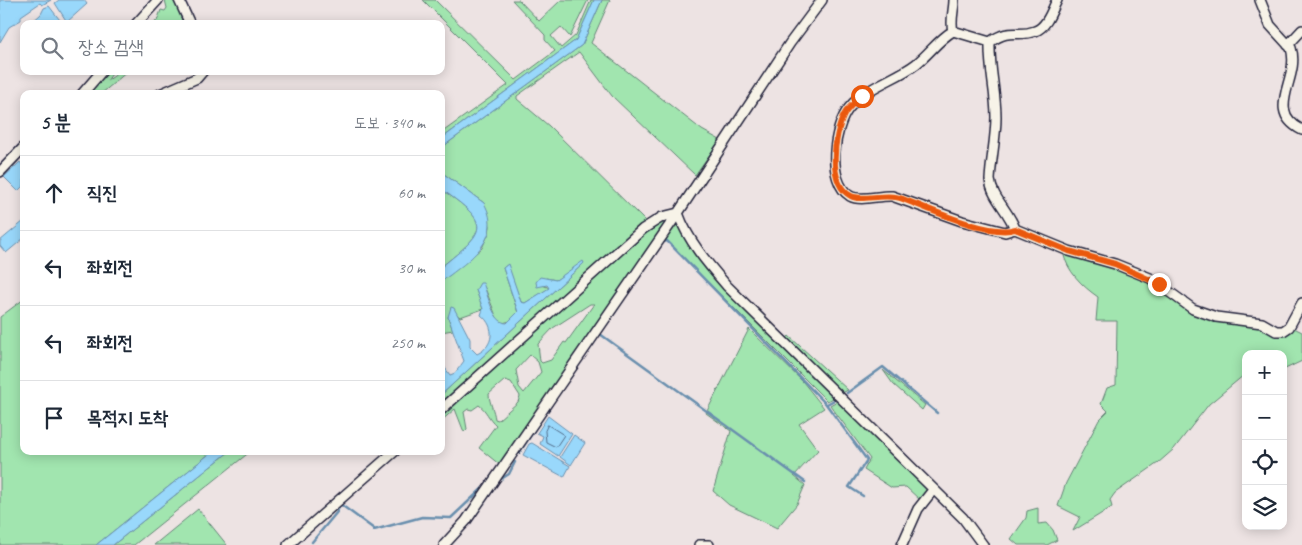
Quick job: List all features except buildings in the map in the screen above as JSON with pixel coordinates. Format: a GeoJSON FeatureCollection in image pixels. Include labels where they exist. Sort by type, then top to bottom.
{"type":"FeatureCollection","features":[{"type":"Feature","properties":{"kind":"street"},"geometry":{"type":"LineString","coordinates":[[140,20],[158,0]]}},
{"type":"Feature","properties":{"kind":"street"},"geometry":{"type":"LineString","coordinates":[[180,0],[188,20]]}},
{"type":"Feature","properties":{"kind":"street"},"geometry":{"type":"LineString","coordinates":[[444,545],[466,521],[678,213],[790,43],[822,0]]}},
{"type":"Feature","properties":{"kind":"street"},"geometry":{"type":"LineString","coordinates":[[953,30],[951,24],[954,0]]}},
{"type":"Feature","properties":{"kind":"street"},"geometry":{"type":"LineString","coordinates":[[990,42],[1000,34],[1035,31],[1048,20],[1057,0]]}},
{"type":"Feature","properties":{"kind":"street"},"geometry":{"type":"LineString","coordinates":[[1260,0],[1270,25],[1288,44],[1293,54],[1284,104],[1288,122],[1302,130]]}},
{"type":"Feature","properties":{"kind":"street"},"geometry":{"type":"LineString","coordinates":[[953,30],[990,42]]}},
{"type":"Feature","properties":{"kind":"street"},"geometry":{"type":"LineString","coordinates":[[953,30],[939,39],[918,62],[876,86],[850,106],[841,122],[834,162],[838,183],[850,196],[858,198],[882,195],[897,197],[925,210],[962,221],[1005,232],[1015,229],[1069,251],[1115,264],[1150,278],[1193,309],[1216,317],[1262,323],[1276,331],[1283,331],[1289,327],[1302,303]]}},
{"type":"Feature","properties":{"kind":"street"},"geometry":{"type":"LineString","coordinates":[[1288,44],[1302,30]]}},
{"type":"Feature","properties":{"kind":"street"},"geometry":{"type":"LineString","coordinates":[[990,42],[990,62],[996,98],[991,189],[1008,211],[1015,229]]}},
{"type":"Feature","properties":{"kind":"street"},"geometry":{"type":"LineString","coordinates":[[85,90],[99,75]]}},
{"type":"Feature","properties":{"kind":"street"},"geometry":{"type":"LineString","coordinates":[[169,90],[197,78],[200,75]]}},
{"type":"Feature","properties":{"kind":"street"},"geometry":{"type":"LineString","coordinates":[[0,172],[20,151]]}},
{"type":"Feature","properties":{"kind":"street"},"geometry":{"type":"LineString","coordinates":[[445,406],[643,229],[662,217],[678,213]]}},
{"type":"Feature","properties":{"kind":"street"},"geometry":{"type":"LineString","coordinates":[[678,213],[684,230],[705,260],[727,286],[963,518],[982,545]]}},
{"type":"Feature","properties":{"kind":"street"},"geometry":{"type":"LineString","coordinates":[[288,545],[390,455]]}},
{"type":"Feature","properties":{"kind":"street"},"geometry":{"type":"LineString","coordinates":[[902,545],[918,509],[933,490]]}},
{"type":"Feature","properties":{"kind":"street"},"geometry":{"type":"LineString","coordinates":[[699,545],[708,545]]}},
{"type":"Feature","properties":{"kind":"green space"},"geometry":{"type":"Polygon","coordinates":[[[165,0],[175,0],[183,14],[182,20],[157,20],[161,10],[165,11],[167,8],[165,0]]]}},
{"type":"Feature","properties":{"kind":"green space"},"geometry":{"type":"Polygon","coordinates":[[[423,0],[435,0],[516,80],[555,51],[545,40],[545,35],[512,0],[519,0],[539,21],[561,0],[588,0],[570,37],[561,27],[551,36],[561,48],[576,35],[591,0],[594,0],[576,40],[445,136],[445,130],[508,85],[423,0]]]}},
{"type":"Feature","properties":{"kind":"green space"},"geometry":{"type":"Polygon","coordinates":[[[602,0],[610,0],[591,43],[702,130],[720,140],[695,175],[612,96],[579,52],[517,96],[517,99],[549,126],[646,222],[445,402],[445,391],[584,263],[556,280],[546,278],[542,285],[550,288],[525,303],[521,302],[507,265],[503,268],[518,313],[510,321],[503,323],[498,321],[485,288],[476,290],[483,309],[460,317],[456,314],[450,314],[448,317],[453,330],[445,331],[445,279],[482,248],[490,226],[484,203],[445,175],[445,145],[582,45],[602,0]]]}},
{"type":"Feature","properties":{"kind":"green space"},"geometry":{"type":"Polygon","coordinates":[[[105,75],[111,75],[107,81],[115,75],[123,75],[106,90],[90,90],[105,75]]]}},
{"type":"Feature","properties":{"kind":"green space"},"geometry":{"type":"Polygon","coordinates":[[[445,192],[469,211],[476,220],[478,228],[475,236],[445,264],[445,192]]]}},
{"type":"Feature","properties":{"kind":"green space"},"geometry":{"type":"Polygon","coordinates":[[[660,221],[665,224],[500,465],[479,448],[496,425],[479,405],[472,410],[468,409],[464,412],[467,429],[464,432],[455,409],[445,418],[445,411],[644,231],[660,221]],[[590,304],[553,328],[538,344],[540,361],[542,363],[551,360],[564,342],[566,343],[594,304],[590,304]],[[530,355],[516,370],[519,387],[524,393],[541,372],[538,362],[530,355]],[[505,380],[489,394],[495,419],[498,420],[518,402],[520,396],[511,382],[505,380]]]}},
{"type":"Feature","properties":{"kind":"green space"},"geometry":{"type":"Polygon","coordinates":[[[673,225],[678,226],[704,264],[836,397],[827,401],[664,238],[673,225]]]}},
{"type":"Feature","properties":{"kind":"green space"},"geometry":{"type":"Polygon","coordinates":[[[1063,252],[1150,280],[1193,311],[1289,330],[1294,328],[1302,332],[1302,361],[1287,368],[1287,350],[1242,350],[1242,377],[1209,404],[1174,449],[1158,463],[1115,493],[1110,500],[1112,507],[1073,531],[1080,517],[1058,506],[1066,483],[1099,420],[1108,411],[1101,404],[1107,388],[1116,385],[1117,321],[1096,321],[1098,297],[1076,278],[1063,252]]]}},
{"type":"Feature","properties":{"kind":"green space"},"geometry":{"type":"Polygon","coordinates":[[[20,302],[20,455],[208,455],[96,545],[0,545],[0,317],[20,302]]]}},
{"type":"Feature","properties":{"kind":"green space"},"geometry":{"type":"Polygon","coordinates":[[[749,329],[803,382],[824,408],[799,424],[818,450],[794,476],[805,485],[797,504],[777,528],[729,505],[713,491],[731,431],[706,413],[749,329]]]}},
{"type":"Feature","properties":{"kind":"green space"},"geometry":{"type":"Polygon","coordinates":[[[789,336],[848,390],[842,393],[786,339],[789,336]]]}},
{"type":"Feature","properties":{"kind":"green space"},"geometry":{"type":"Polygon","coordinates":[[[883,370],[925,405],[922,410],[893,384],[883,370]]]}},
{"type":"Feature","properties":{"kind":"green space"},"geometry":{"type":"Polygon","coordinates":[[[839,400],[928,489],[920,500],[906,487],[892,488],[864,470],[870,459],[830,405],[839,400]]]}},
{"type":"Feature","properties":{"kind":"green space"},"geometry":{"type":"Polygon","coordinates":[[[225,455],[246,455],[134,545],[113,545],[225,455]]]}},
{"type":"Feature","properties":{"kind":"green space"},"geometry":{"type":"Polygon","coordinates":[[[1038,508],[1038,524],[1047,523],[1053,530],[1057,540],[1047,545],[1018,545],[1011,539],[1026,518],[1027,511],[1038,508]]]}},
{"type":"Feature","properties":{"kind":"green space"},"geometry":{"type":"Polygon","coordinates":[[[198,509],[227,545],[154,545],[198,509]]]}},
{"type":"Feature","properties":{"kind":"water"},"geometry":{"type":"Polygon","coordinates":[[[0,0],[51,0],[42,5],[40,3],[21,16],[21,20],[9,27],[0,42],[0,0]]]}},
{"type":"Feature","properties":{"kind":"water"},"geometry":{"type":"Polygon","coordinates":[[[59,0],[84,0],[87,4],[69,20],[66,20],[55,3],[59,0]]]}},
{"type":"Feature","properties":{"kind":"water"},"geometry":{"type":"Polygon","coordinates":[[[594,0],[602,0],[582,45],[445,145],[445,136],[576,40],[594,0]]]}},
{"type":"Feature","properties":{"kind":"water"},"geometry":{"type":"Polygon","coordinates":[[[49,6],[60,20],[34,20],[44,8],[49,6]]]}},
{"type":"Feature","properties":{"kind":"water"},"geometry":{"type":"Polygon","coordinates":[[[20,162],[20,189],[18,191],[4,177],[20,162]]]}},
{"type":"Feature","properties":{"kind":"water"},"geometry":{"type":"Polygon","coordinates":[[[445,175],[484,203],[489,216],[490,228],[480,249],[445,279],[445,264],[468,244],[475,236],[478,228],[476,220],[458,201],[445,192],[445,175]]]}},
{"type":"Feature","properties":{"kind":"water"},"geometry":{"type":"Polygon","coordinates":[[[20,224],[20,241],[6,253],[0,246],[0,241],[20,224]]]}},
{"type":"Feature","properties":{"kind":"water"},"geometry":{"type":"Polygon","coordinates":[[[583,261],[584,263],[445,391],[445,368],[450,375],[455,373],[464,361],[448,317],[451,307],[454,308],[470,339],[470,347],[477,354],[487,346],[491,336],[489,325],[481,315],[483,309],[476,290],[480,283],[483,283],[495,314],[502,322],[507,323],[518,312],[503,268],[508,264],[521,302],[525,303],[549,288],[547,285],[537,287],[536,282],[540,277],[556,280],[583,261]]]}},
{"type":"Feature","properties":{"kind":"water"},"geometry":{"type":"Polygon","coordinates":[[[548,416],[572,434],[558,456],[540,444],[543,436],[537,433],[548,416]]]}},
{"type":"Feature","properties":{"kind":"water"},"geometry":{"type":"Polygon","coordinates":[[[574,435],[585,443],[571,465],[560,457],[574,435]]]}},
{"type":"Feature","properties":{"kind":"water"},"geometry":{"type":"Polygon","coordinates":[[[532,443],[570,466],[564,477],[523,455],[529,444],[532,443]]]}},
{"type":"Feature","properties":{"kind":"water"},"geometry":{"type":"Polygon","coordinates":[[[208,455],[225,455],[113,545],[96,545],[208,455]]]}},
{"type":"Feature","properties":{"kind":"waterway"},"geometry":{"type":"LineString","coordinates":[[663,242],[667,241],[826,404],[867,460],[849,487],[863,496]]}},
{"type":"Feature","properties":{"kind":"waterway"},"geometry":{"type":"LineString","coordinates":[[600,334],[805,482]]}},
{"type":"Feature","properties":{"kind":"waterway"},"geometry":{"type":"LineString","coordinates":[[847,393],[883,367],[937,413]]}},
{"type":"Feature","properties":{"kind":"waterway"},"geometry":{"type":"LineString","coordinates":[[827,404],[836,399]]}},
{"type":"Feature","properties":{"kind":"waterway"},"geometry":{"type":"LineString","coordinates":[[519,453],[551,405]]}},
{"type":"Feature","properties":{"kind":"waterway"},"geometry":{"type":"LineString","coordinates":[[498,481],[509,474],[515,462]]}},
{"type":"Feature","properties":{"kind":"waterway"},"geometry":{"type":"LineString","coordinates":[[374,530],[422,517],[451,518],[486,485]]}},
{"type":"Feature","properties":{"kind":"waterway"},"geometry":{"type":"LineString","coordinates":[[312,542],[337,512],[340,504],[374,529]]}},
{"type":"Feature","properties":{"kind":"route"},"geometry":{"type":"LineString","coordinates":[[862,96],[844,114],[834,162],[838,183],[850,196],[858,198],[882,195],[892,196],[902,198],[925,210],[962,221],[1005,232],[1015,229],[1069,251],[1115,264],[1150,278],[1159,284]]}}]}
